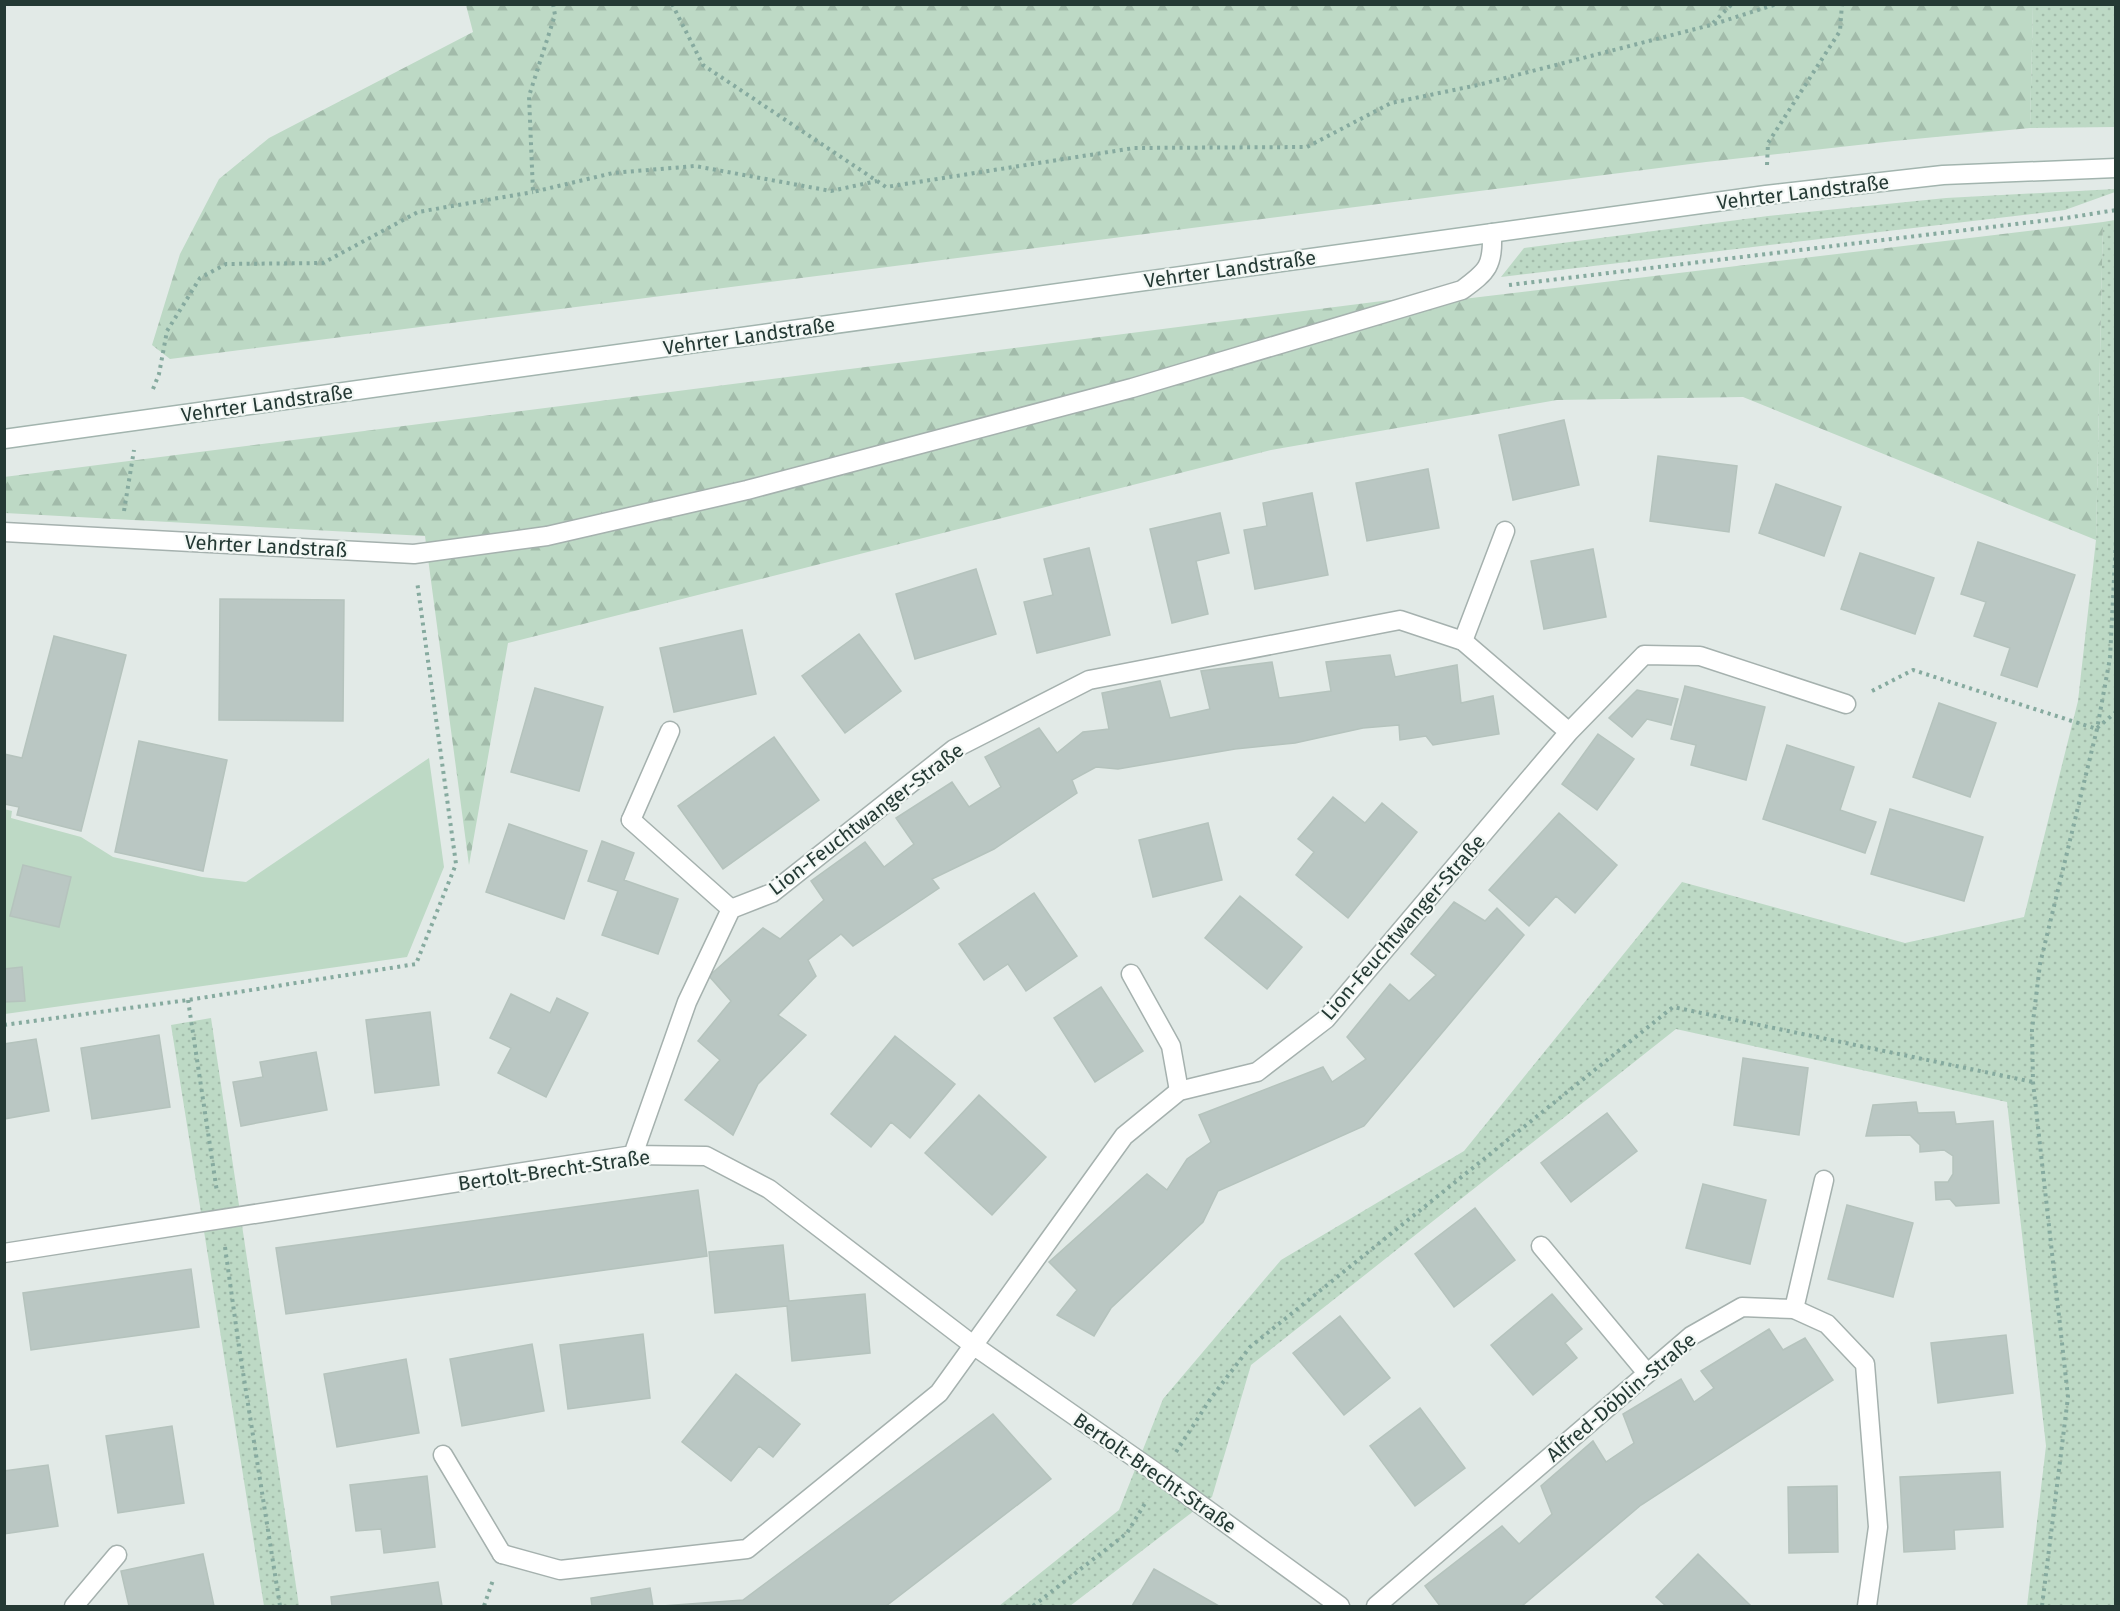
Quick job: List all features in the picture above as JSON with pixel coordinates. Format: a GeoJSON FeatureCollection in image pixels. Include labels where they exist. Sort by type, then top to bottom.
{"type":"FeatureCollection","features":[{"type":"Feature","properties":{"kind":"street","name":"Vehrter Landstraße"},"geometry":{"type":"LineString","coordinates":[[4,439],[1766,195],[1943,175],[2115,168]]}},
{"type":"Feature","properties":{"kind":"street"},"geometry":{"type":"LineString","coordinates":[[414,554],[547,537],[747,490],[1132,388],[1462,290],[1484,273],[1493,254],[1492,233]]}},
{"type":"Feature","properties":{"kind":"street"},"geometry":{"type":"LineString","coordinates":[[1463,641],[1505,531]]}},
{"type":"Feature","properties":{"kind":"street"},"geometry":{"type":"LineString","coordinates":[[4,532],[119,538]]}},
{"type":"Feature","properties":{"kind":"street","name":"Vehrter Landstraß"},"geometry":{"type":"LineString","coordinates":[[119,538],[414,554]]}},
{"type":"Feature","properties":{"kind":"street","name":"Lion-Feuchtwanger-Straße"},"geometry":{"type":"LineString","coordinates":[[731,909],[772,893],[954,749],[1089,680],[1400,620],[1463,641],[1569,732]]}},
{"type":"Feature","properties":{"kind":"street","name":"Lion-Feuchtwanger-Straße"},"geometry":{"type":"LineString","coordinates":[[973,1345],[1124,1136],[1179,1091],[1257,1072],[1326,1019],[1569,732],[1644,655],[1700,656],[1846,704]]}},
{"type":"Feature","properties":{"kind":"street"},"geometry":{"type":"LineString","coordinates":[[633,1155],[687,1002],[731,909],[631,820],[670,731]]}},
{"type":"Feature","properties":{"kind":"street"},"geometry":{"type":"LineString","coordinates":[[1131,974],[1171,1046],[1179,1091]]}},
{"type":"Feature","properties":{"kind":"street","name":"Bertolt-Brecht-Straße"},"geometry":{"type":"LineString","coordinates":[[4,1253],[633,1155],[706,1156],[769,1189],[973,1345],[1161,1476],[1336,1605]]}},
{"type":"Feature","properties":{"kind":"street"},"geometry":{"type":"LineString","coordinates":[[1794,1309],[1824,1180]]}},
{"type":"Feature","properties":{"kind":"street"},"geometry":{"type":"LineString","coordinates":[[1541,1246],[1647,1373]]}},
{"type":"Feature","properties":{"kind":"street","name":"Alfred-Döblin-Straße"},"geometry":{"type":"LineString","coordinates":[[1376,1606],[1691,1336],[1742,1307],[1794,1309],[1827,1324],[1865,1364],[1878,1527],[1867,1606]]}},
{"type":"Feature","properties":{"kind":"street"},"geometry":{"type":"LineString","coordinates":[[443,1455],[502,1554],[560,1570],[747,1549],[939,1393],[973,1345]]}},
{"type":"Feature","properties":{"kind":"street"},"geometry":{"type":"LineString","coordinates":[[74,1606],[117,1555]]}},
{"type":"Feature","properties":{"kind":"path"},"geometry":{"type":"LineString","coordinates":[[533,192],[529,96],[555,15],[552,4]]}},
{"type":"Feature","properties":{"kind":"path"},"geometry":{"type":"LineString","coordinates":[[672,4],[703,65],[886,187],[1134,148],[1307,147],[1391,103],[1478,85],[1711,25],[1777,4]]}},
{"type":"Feature","properties":{"kind":"path"},"geometry":{"type":"LineString","coordinates":[[1711,25],[1732,4]]}},
{"type":"Feature","properties":{"kind":"path"},"geometry":{"type":"LineString","coordinates":[[1766,195],[1768,143],[1840,31],[1842,4]]}},
{"type":"Feature","properties":{"kind":"path"},"geometry":{"type":"LineString","coordinates":[[119,538],[139,421],[159,374],[166,332],[200,278],[226,264],[323,263],[418,212],[533,192],[614,173],[695,166],[831,190],[877,181]]}},
{"type":"Feature","properties":{"kind":"path"},"geometry":{"type":"LineString","coordinates":[[1462,290],[2066,218],[2115,210]]}},
{"type":"Feature","properties":{"kind":"path"},"geometry":{"type":"LineString","coordinates":[[2042,1606],[2068,1397],[2033,1082],[2032,1030],[2040,964],[2097,729],[2110,658],[2115,539]]}},
{"type":"Feature","properties":{"kind":"path"},"geometry":{"type":"LineString","coordinates":[[4,1025],[188,1000],[416,964],[456,864],[414,554]]}},
{"type":"Feature","properties":{"kind":"path"},"geometry":{"type":"LineString","coordinates":[[1846,704],[1913,670],[2097,729]]}},
{"type":"Feature","properties":{"kind":"path"},"geometry":{"type":"LineString","coordinates":[[2097,729],[2115,712]]}},
{"type":"Feature","properties":{"kind":"path"},"geometry":{"type":"LineString","coordinates":[[188,1000],[280,1606]]}},
{"type":"Feature","properties":{"kind":"path"},"geometry":{"type":"LineString","coordinates":[[1033,1606],[1127,1533],[1212,1398],[1250,1347],[1673,1007],[2033,1082]]}},
{"type":"Feature","properties":{"kind":"green space"},"geometry":{"type":"Polygon","coordinates":[[[466,5],[2033,5],[2030,128],[1706,162],[170,359],[152,345],[180,254],[219,179],[269,138],[473,32],[466,5]]]}},
{"type":"Feature","properties":{"kind":"green space"},"geometry":{"type":"Polygon","coordinates":[[[2033,5],[2115,5],[2115,127],[2030,128],[2033,5]]]}},
{"type":"Feature","properties":{"kind":"green space"},"geometry":{"type":"Polygon","coordinates":[[[2115,189],[2115,192],[2065,210],[1501,277],[1524,248],[1768,216],[1946,198],[2115,189]]]}},
{"type":"Feature","properties":{"kind":"green space"},"geometry":{"type":"Polygon","coordinates":[[[2115,220],[2115,1606],[2027,1606],[2046,1446],[2007,1102],[1676,1029],[1251,1365],[1212,1497],[1070,1606],[999,1606],[1119,1510],[1163,1399],[1281,1260],[1464,1151],[1682,882],[1905,943],[2024,917],[2078,701],[2096,540],[2103,222],[2115,220]]]}},
{"type":"Feature","properties":{"kind":"green space"},"geometry":{"type":"Polygon","coordinates":[[[2103,222],[2096,540],[1743,397],[1557,400],[1271,450],[508,643],[469,865],[425,536],[5,513],[4,477],[1390,300],[1463,299],[2103,222]]]}},
{"type":"Feature","properties":{"kind":"green space"},"geometry":{"type":"Polygon","coordinates":[[[429,758],[444,867],[407,957],[5,1014],[4,809],[12,811],[11,818],[81,837],[113,857],[202,877],[246,882],[429,758]]]}},
{"type":"Feature","properties":{"kind":"green space"},"geometry":{"type":"Polygon","coordinates":[[[211,1018],[299,1606],[264,1606],[171,1025],[211,1018]]]}},
{"type":"Feature","properties":{"kind":"building"},"geometry":{"type":"Polygon","coordinates":[[[1564,420],[1579,485],[1513,500],[1499,435],[1564,420]]]}},
{"type":"Feature","properties":{"kind":"building"},"geometry":{"type":"Polygon","coordinates":[[[1658,456],[1737,466],[1729,532],[1650,521],[1658,456]]]}},
{"type":"Feature","properties":{"kind":"building"},"geometry":{"type":"Polygon","coordinates":[[[1428,469],[1439,528],[1367,541],[1356,483],[1428,469]]]}},
{"type":"Feature","properties":{"kind":"building"},"geometry":{"type":"Polygon","coordinates":[[[1776,484],[1841,507],[1824,556],[1759,533],[1776,484]]]}},
{"type":"Feature","properties":{"kind":"building"},"geometry":{"type":"Polygon","coordinates":[[[1312,493],[1328,575],[1255,589],[1244,530],[1267,526],[1263,503],[1312,493]]]}},
{"type":"Feature","properties":{"kind":"building"},"geometry":{"type":"Polygon","coordinates":[[[1220,513],[1229,553],[1196,561],[1208,614],[1172,623],[1150,529],[1220,513]]]}},
{"type":"Feature","properties":{"kind":"building"},"geometry":{"type":"Polygon","coordinates":[[[1978,542],[2075,575],[2037,687],[2001,675],[2010,648],[1974,636],[1986,602],[1961,594],[1978,542]]]}},
{"type":"Feature","properties":{"kind":"building"},"geometry":{"type":"Polygon","coordinates":[[[1089,548],[1110,635],[1037,653],[1024,602],[1053,595],[1044,559],[1089,548]]]}},
{"type":"Feature","properties":{"kind":"building"},"geometry":{"type":"Polygon","coordinates":[[[1593,549],[1606,617],[1544,629],[1531,561],[1593,549]]]}},
{"type":"Feature","properties":{"kind":"building"},"geometry":{"type":"Polygon","coordinates":[[[1860,553],[1934,578],[1915,634],[1841,609],[1860,553]]]}},
{"type":"Feature","properties":{"kind":"building"},"geometry":{"type":"Polygon","coordinates":[[[976,569],[996,634],[915,659],[896,594],[976,569]]]}},
{"type":"Feature","properties":{"kind":"building"},"geometry":{"type":"Polygon","coordinates":[[[220,599],[344,600],[343,721],[219,720],[220,599]]]}},
{"type":"Feature","properties":{"kind":"building"},"geometry":{"type":"Polygon","coordinates":[[[742,630],[756,694],[674,712],[660,648],[742,630]]]}},
{"type":"Feature","properties":{"kind":"building"},"geometry":{"type":"Polygon","coordinates":[[[859,634],[901,691],[845,733],[802,676],[859,634]]]}},
{"type":"Feature","properties":{"kind":"building"},"geometry":{"type":"Polygon","coordinates":[[[54,636],[126,655],[81,831],[17,815],[19,807],[4,804],[4,754],[22,758],[54,636]]]}},
{"type":"Feature","properties":{"kind":"building"},"geometry":{"type":"Polygon","coordinates":[[[1390,655],[1395,677],[1457,665],[1461,703],[1493,696],[1499,734],[1433,745],[1426,736],[1400,740],[1399,725],[1363,728],[1295,743],[1235,749],[1118,769],[1096,767],[1072,780],[1077,793],[994,849],[932,879],[939,888],[853,946],[841,934],[808,960],[816,976],[778,1015],[806,1035],[758,1084],[733,1135],[685,1100],[720,1060],[698,1041],[731,1001],[709,976],[763,928],[780,939],[824,900],[811,881],[865,842],[884,867],[914,844],[896,818],[952,782],[969,807],[1001,787],[985,757],[1039,728],[1057,753],[1083,732],[1109,729],[1102,693],[1160,681],[1170,718],[1210,709],[1201,671],[1272,662],[1279,698],[1331,691],[1326,662],[1390,655]]]}},
{"type":"Feature","properties":{"kind":"building"},"geometry":{"type":"Polygon","coordinates":[[[1685,686],[1765,707],[1746,780],[1691,765],[1696,745],[1671,739],[1685,686]]]}},
{"type":"Feature","properties":{"kind":"building"},"geometry":{"type":"Polygon","coordinates":[[[535,688],[603,707],[579,791],[511,772],[535,688]]]}},
{"type":"Feature","properties":{"kind":"building"},"geometry":{"type":"Polygon","coordinates":[[[1637,690],[1678,699],[1671,725],[1647,719],[1632,737],[1609,718],[1637,690]]]}},
{"type":"Feature","properties":{"kind":"building"},"geometry":{"type":"Polygon","coordinates":[[[1939,703],[1996,723],[1970,797],[1913,777],[1939,703]]]}},
{"type":"Feature","properties":{"kind":"building"},"geometry":{"type":"Polygon","coordinates":[[[1598,734],[1634,759],[1597,810],[1562,784],[1598,734]]]}},
{"type":"Feature","properties":{"kind":"building"},"geometry":{"type":"Polygon","coordinates":[[[774,737],[819,800],[723,869],[678,806],[774,737]]]}},
{"type":"Feature","properties":{"kind":"building"},"geometry":{"type":"Polygon","coordinates":[[[139,741],[227,760],[203,871],[115,852],[139,741]]]}},
{"type":"Feature","properties":{"kind":"building"},"geometry":{"type":"Polygon","coordinates":[[[1787,745],[1854,767],[1840,810],[1876,822],[1865,853],[1763,819],[1787,745]]]}},
{"type":"Feature","properties":{"kind":"building"},"geometry":{"type":"Polygon","coordinates":[[[1333,797],[1365,823],[1382,803],[1417,832],[1348,918],[1296,875],[1314,852],[1298,839],[1333,797]]]}},
{"type":"Feature","properties":{"kind":"building"},"geometry":{"type":"Polygon","coordinates":[[[1890,809],[1983,837],[1964,901],[1871,874],[1890,809]]]}},
{"type":"Feature","properties":{"kind":"building"},"geometry":{"type":"Polygon","coordinates":[[[1559,813],[1617,865],[1575,913],[1556,896],[1529,926],[1489,890],[1559,813]]]}},
{"type":"Feature","properties":{"kind":"building"},"geometry":{"type":"Polygon","coordinates":[[[1208,823],[1222,880],[1153,897],[1139,840],[1208,823]]]}},
{"type":"Feature","properties":{"kind":"building"},"geometry":{"type":"Polygon","coordinates":[[[509,824],[587,851],[564,919],[486,892],[509,824]]]}},
{"type":"Feature","properties":{"kind":"building"},"geometry":{"type":"Polygon","coordinates":[[[602,841],[634,853],[624,880],[678,899],[658,954],[602,935],[618,891],[588,881],[602,841]]]}},
{"type":"Feature","properties":{"kind":"building"},"geometry":{"type":"Polygon","coordinates":[[[23,865],[71,877],[59,927],[10,916],[23,865]]]}},
{"type":"Feature","properties":{"kind":"building"},"geometry":{"type":"Polygon","coordinates":[[[1034,893],[1077,956],[1026,991],[1008,964],[984,980],[959,944],[1034,893]]]}},
{"type":"Feature","properties":{"kind":"building"},"geometry":{"type":"Polygon","coordinates":[[[1240,896],[1302,947],[1267,989],[1205,938],[1240,896]]]}},
{"type":"Feature","properties":{"kind":"building"},"geometry":{"type":"Polygon","coordinates":[[[1454,902],[1485,921],[1497,908],[1524,935],[1364,1126],[1218,1191],[1203,1222],[1111,1308],[1094,1336],[1057,1315],[1077,1290],[1049,1262],[1147,1174],[1167,1190],[1187,1159],[1211,1142],[1199,1115],[1323,1067],[1332,1082],[1366,1059],[1347,1037],[1390,984],[1409,1001],[1436,975],[1411,954],[1454,902]]]}},
{"type":"Feature","properties":{"kind":"building"},"geometry":{"type":"Polygon","coordinates":[[[22,967],[25,1001],[4,1002],[4,969],[22,967]]]}},
{"type":"Feature","properties":{"kind":"building"},"geometry":{"type":"Polygon","coordinates":[[[1101,987],[1143,1051],[1095,1082],[1054,1018],[1101,987]]]}},
{"type":"Feature","properties":{"kind":"building"},"geometry":{"type":"Polygon","coordinates":[[[511,994],[550,1013],[557,998],[588,1013],[546,1097],[498,1073],[511,1048],[490,1038],[511,994]]]}},
{"type":"Feature","properties":{"kind":"building"},"geometry":{"type":"Polygon","coordinates":[[[430,1012],[439,1085],[375,1093],[366,1020],[430,1012]]]}},
{"type":"Feature","properties":{"kind":"building"},"geometry":{"type":"Polygon","coordinates":[[[159,1035],[170,1107],[92,1119],[81,1048],[159,1035]]]}},
{"type":"Feature","properties":{"kind":"building"},"geometry":{"type":"Polygon","coordinates":[[[895,1036],[955,1084],[910,1138],[891,1122],[871,1147],[831,1114],[895,1036]]]}},
{"type":"Feature","properties":{"kind":"building"},"geometry":{"type":"Polygon","coordinates":[[[36,1039],[49,1111],[4,1119],[4,1044],[36,1039]]]}},
{"type":"Feature","properties":{"kind":"building"},"geometry":{"type":"Polygon","coordinates":[[[316,1052],[327,1110],[241,1126],[233,1082],[263,1077],[260,1062],[316,1052]]]}},
{"type":"Feature","properties":{"kind":"building"},"geometry":{"type":"Polygon","coordinates":[[[1743,1058],[1808,1068],[1799,1135],[1734,1125],[1743,1058]]]}},
{"type":"Feature","properties":{"kind":"building"},"geometry":{"type":"Polygon","coordinates":[[[979,1095],[1046,1157],[992,1215],[925,1153],[979,1095]]]}},
{"type":"Feature","properties":{"kind":"building"},"geometry":{"type":"Polygon","coordinates":[[[1916,1102],[1918,1113],[1954,1112],[1956,1124],[1993,1121],[1999,1203],[1956,1206],[1950,1199],[1936,1200],[1935,1182],[1948,1182],[1953,1174],[1953,1156],[1944,1150],[1920,1152],[1920,1145],[1910,1135],[1866,1136],[1873,1105],[1916,1102]]]}},
{"type":"Feature","properties":{"kind":"building"},"geometry":{"type":"Polygon","coordinates":[[[1607,1113],[1637,1151],[1571,1202],[1541,1163],[1607,1113]]]}},
{"type":"Feature","properties":{"kind":"building"},"geometry":{"type":"Polygon","coordinates":[[[1703,1184],[1766,1200],[1750,1264],[1686,1248],[1703,1184]]]}},
{"type":"Feature","properties":{"kind":"building"},"geometry":{"type":"Polygon","coordinates":[[[698,1190],[707,1256],[286,1314],[276,1248],[698,1190]]]}},
{"type":"Feature","properties":{"kind":"building"},"geometry":{"type":"Polygon","coordinates":[[[1847,1205],[1913,1223],[1893,1297],[1828,1279],[1847,1205]]]}},
{"type":"Feature","properties":{"kind":"building"},"geometry":{"type":"Polygon","coordinates":[[[1475,1208],[1515,1260],[1454,1307],[1415,1254],[1475,1208]]]}},
{"type":"Feature","properties":{"kind":"building"},"geometry":{"type":"Polygon","coordinates":[[[783,1245],[789,1301],[865,1294],[870,1353],[792,1361],[787,1306],[715,1313],[709,1252],[783,1245]]]}},
{"type":"Feature","properties":{"kind":"building"},"geometry":{"type":"Polygon","coordinates":[[[191,1269],[199,1327],[31,1350],[23,1293],[191,1269]]]}},
{"type":"Feature","properties":{"kind":"building"},"geometry":{"type":"Polygon","coordinates":[[[1552,1294],[1582,1329],[1565,1343],[1577,1358],[1533,1395],[1491,1345],[1552,1294]]]}},
{"type":"Feature","properties":{"kind":"building"},"geometry":{"type":"Polygon","coordinates":[[[1340,1316],[1390,1378],[1344,1415],[1293,1353],[1340,1316]]]}},
{"type":"Feature","properties":{"kind":"building"},"geometry":{"type":"Polygon","coordinates":[[[1769,1329],[1783,1350],[1805,1338],[1833,1380],[1641,1505],[1522,1606],[1440,1606],[1425,1586],[1502,1526],[1519,1544],[1552,1514],[1541,1486],[1593,1441],[1606,1462],[1634,1443],[1623,1414],[1681,1379],[1694,1402],[1714,1388],[1701,1371],[1769,1329]]]}},
{"type":"Feature","properties":{"kind":"building"},"geometry":{"type":"Polygon","coordinates":[[[643,1334],[650,1398],[568,1409],[560,1345],[643,1334]]]}},
{"type":"Feature","properties":{"kind":"building"},"geometry":{"type":"Polygon","coordinates":[[[2006,1335],[2013,1393],[1938,1403],[1931,1343],[2006,1335]]]}},
{"type":"Feature","properties":{"kind":"building"},"geometry":{"type":"Polygon","coordinates":[[[532,1344],[544,1411],[462,1426],[450,1359],[532,1344]]]}},
{"type":"Feature","properties":{"kind":"building"},"geometry":{"type":"Polygon","coordinates":[[[406,1359],[419,1433],[337,1447],[324,1374],[406,1359]]]}},
{"type":"Feature","properties":{"kind":"building"},"geometry":{"type":"Polygon","coordinates":[[[736,1374],[800,1424],[773,1457],[759,1446],[731,1481],[682,1442],[736,1374]]]}},
{"type":"Feature","properties":{"kind":"building"},"geometry":{"type":"Polygon","coordinates":[[[1420,1408],[1465,1468],[1415,1506],[1370,1446],[1420,1408]]]}},
{"type":"Feature","properties":{"kind":"building"},"geometry":{"type":"Polygon","coordinates":[[[993,1414],[1051,1479],[886,1606],[662,1606],[743,1600],[993,1414]]]}},
{"type":"Feature","properties":{"kind":"building"},"geometry":{"type":"Polygon","coordinates":[[[172,1426],[184,1503],[118,1513],[106,1436],[172,1426]]]}},
{"type":"Feature","properties":{"kind":"building"},"geometry":{"type":"Polygon","coordinates":[[[48,1465],[58,1526],[4,1534],[4,1471],[48,1465]]]}},
{"type":"Feature","properties":{"kind":"building"},"geometry":{"type":"Polygon","coordinates":[[[2000,1472],[2003,1527],[1954,1530],[1955,1549],[1904,1552],[1900,1477],[2000,1472]]]}},
{"type":"Feature","properties":{"kind":"building"},"geometry":{"type":"Polygon","coordinates":[[[427,1476],[435,1547],[384,1553],[381,1529],[356,1531],[350,1485],[427,1476]]]}},
{"type":"Feature","properties":{"kind":"building"},"geometry":{"type":"Polygon","coordinates":[[[1837,1486],[1838,1552],[1789,1553],[1788,1487],[1837,1486]]]}},
{"type":"Feature","properties":{"kind":"building"},"geometry":{"type":"Polygon","coordinates":[[[203,1554],[214,1606],[129,1606],[121,1571],[203,1554]]]}},
{"type":"Feature","properties":{"kind":"building"},"geometry":{"type":"Polygon","coordinates":[[[1698,1554],[1751,1606],[1666,1606],[1656,1597],[1698,1554]]]}},
{"type":"Feature","properties":{"kind":"building"},"geometry":{"type":"Polygon","coordinates":[[[1154,1569],[1219,1606],[1132,1606],[1154,1569]]]}},
{"type":"Feature","properties":{"kind":"building"},"geometry":{"type":"Polygon","coordinates":[[[438,1582],[442,1606],[332,1606],[331,1597],[438,1582]]]}},
{"type":"Feature","properties":{"kind":"building"},"geometry":{"type":"Polygon","coordinates":[[[650,1588],[653,1606],[592,1606],[591,1598],[650,1588]]]}}]}
